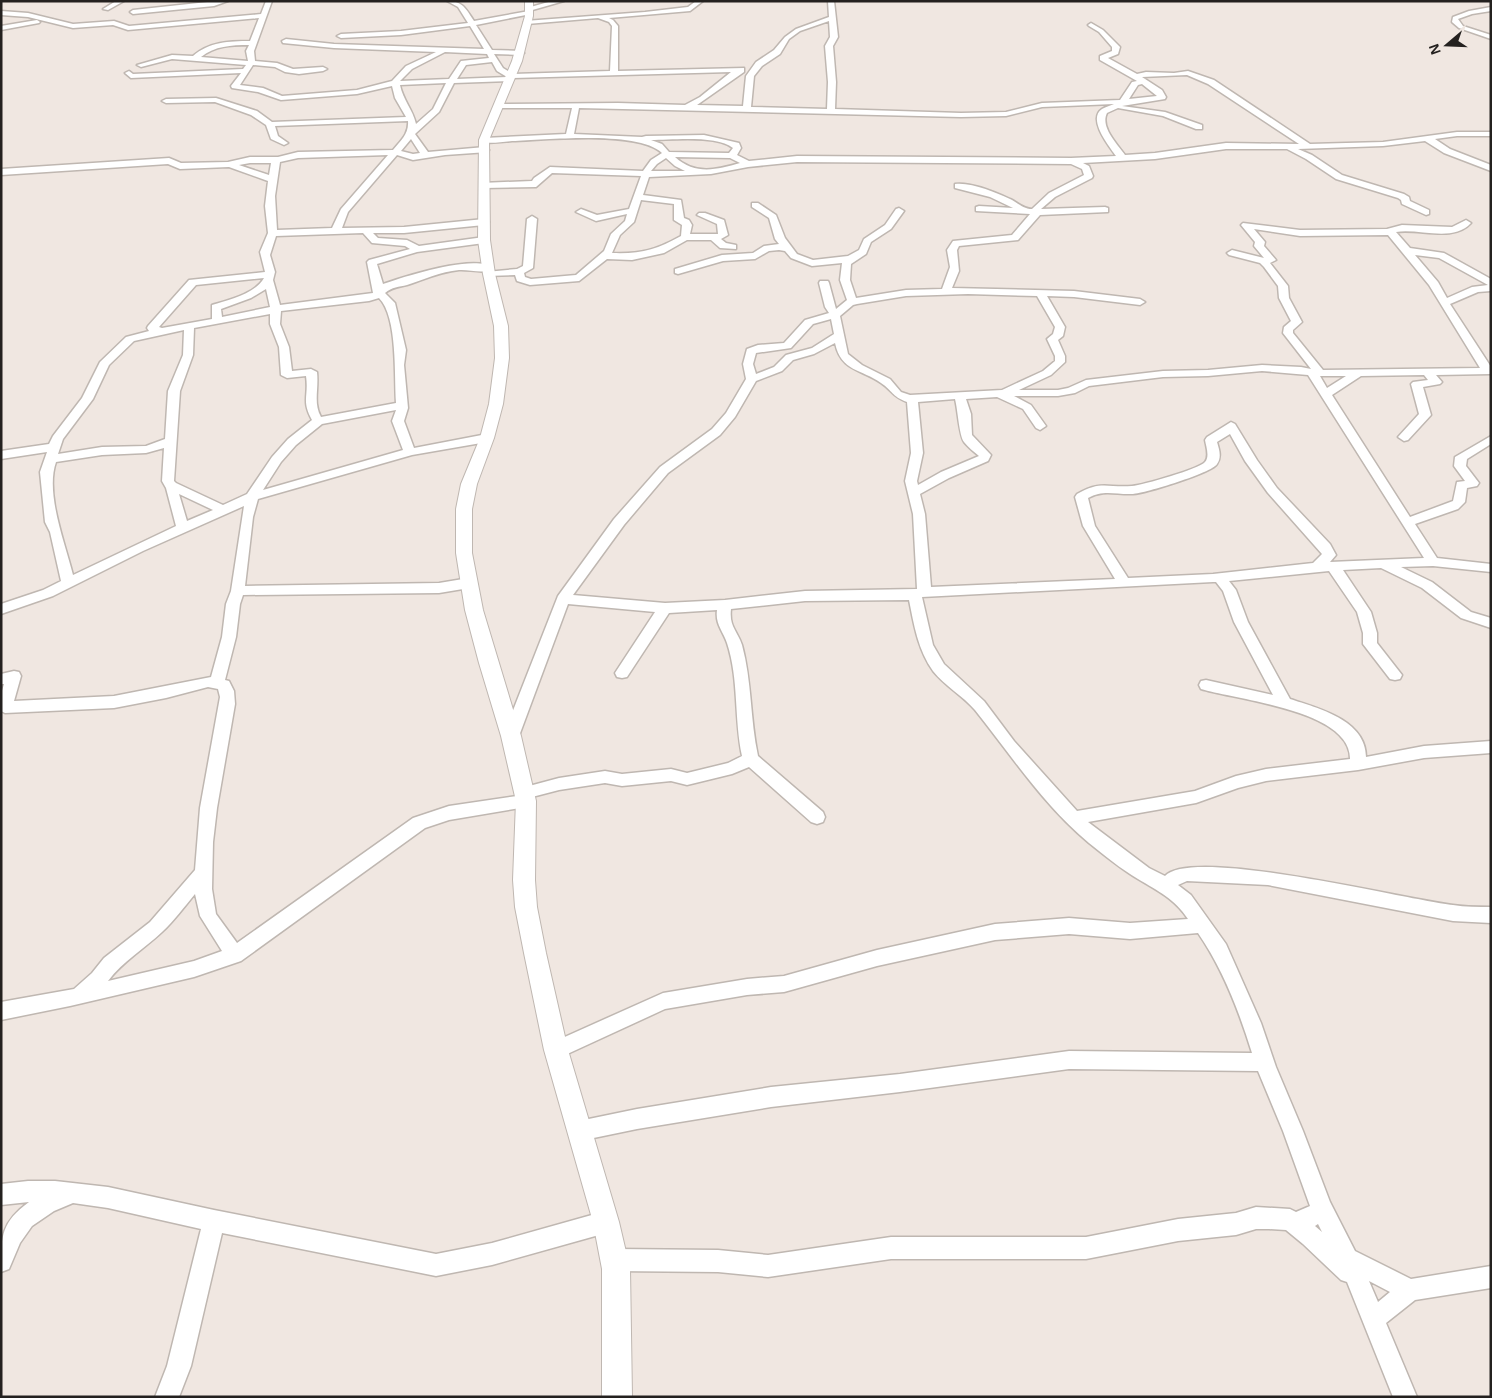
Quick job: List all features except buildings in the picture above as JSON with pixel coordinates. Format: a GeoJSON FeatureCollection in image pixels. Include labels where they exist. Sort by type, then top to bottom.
{"type":"FeatureCollection","features":[{"type":"Feature","properties":{"kind":"street"},"geometry":{"type":"LineString","coordinates":[[106,9],[120,1]]}},
{"type":"Feature","properties":{"kind":"street"},"geometry":{"type":"LineString","coordinates":[[142,11],[139,9],[152,1]]}},
{"type":"Feature","properties":{"kind":"street"},"geometry":{"type":"LineString","coordinates":[[269,1],[250,51],[252,59],[235,86],[260,90],[284,98],[357,92],[395,83],[510,77],[739,70]]}},
{"type":"Feature","properties":{"kind":"street"},"geometry":{"type":"LineString","coordinates":[[450,1],[461,6],[500,69],[510,77]]}},
{"type":"Feature","properties":{"kind":"street"},"geometry":{"type":"LineString","coordinates":[[341,36],[401,33],[473,25],[561,1]]}},
{"type":"Feature","properties":{"kind":"street"},"geometry":{"type":"LineString","coordinates":[[529,11],[599,16],[690,9],[700,1]]}},
{"type":"Feature","properties":{"kind":"street"},"geometry":{"type":"LineString","coordinates":[[831,1],[834,36],[829,46],[832,82],[831,110]]}},
{"type":"Feature","properties":{"kind":"street"},"geometry":{"type":"LineString","coordinates":[[133,12],[223,2]]}},
{"type":"Feature","properties":{"kind":"street"},"geometry":{"type":"LineString","coordinates":[[1491,9],[1460,15],[1455,18],[1454,22],[1461,27],[1491,37]]}},
{"type":"Feature","properties":{"kind":"street"},"geometry":{"type":"LineString","coordinates":[[529,11],[520,53],[484,145],[484,231],[489,271],[501,326],[502,358],[496,404],[487,438],[469,484],[464,509],[464,553],[469,583],[488,663],[511,736],[525,797],[524,880],[526,907],[556,1050],[606,1222],[614,1260],[618,1322],[617,1397]]}},
{"type":"Feature","properties":{"kind":"street"},"geometry":{"type":"LineString","coordinates":[[1,13],[73,26],[114,23],[128,28],[264,16]]}},
{"type":"Feature","properties":{"kind":"street"},"geometry":{"type":"LineString","coordinates":[[599,16],[611,21],[615,26],[614,74]]}},
{"type":"Feature","properties":{"kind":"street"},"geometry":{"type":"LineString","coordinates":[[747,107],[750,76],[759,64],[776,52],[786,38],[798,30],[816,22],[832,18]]}},
{"type":"Feature","properties":{"kind":"street"},"geometry":{"type":"LineString","coordinates":[[1,28],[48,20]]}},
{"type":"Feature","properties":{"kind":"street"},"geometry":{"type":"LineString","coordinates":[[211,21],[230,27]]}},
{"type":"Feature","properties":{"kind":"street"},"geometry":{"type":"LineString","coordinates":[[377,48],[415,24]]}},
{"type":"Feature","properties":{"kind":"street"},"geometry":{"type":"LineString","coordinates":[[498,106],[686,106],[994,114],[1020,112],[1042,105],[1118,104],[1156,100],[1162,97],[1159,92],[1140,79],[1103,58],[1115,52],[1117,50],[1116,47],[1101,31],[1091,25]]}},
{"type":"Feature","properties":{"kind":"street"},"geometry":{"type":"LineString","coordinates":[[250,27],[260,27]]}},
{"type":"Feature","properties":{"kind":"street"},"geometry":{"type":"LineString","coordinates":[[286,41],[334,46],[450,50],[492,55],[520,53]]}},
{"type":"Feature","properties":{"kind":"street"},"geometry":{"type":"LineString","coordinates":[[194,59],[204,49],[230,43],[253,43]]}},
{"type":"Feature","properties":{"kind":"street"},"geometry":{"type":"LineString","coordinates":[[411,134],[413,128],[406,106],[400,100],[395,83],[400,74],[425,59],[450,50]]}},
{"type":"Feature","properties":{"kind":"street"},"geometry":{"type":"LineString","coordinates":[[336,231],[344,211],[392,154],[436,110],[452,80],[464,63],[492,55]]}},
{"type":"Feature","properties":{"kind":"street"},"geometry":{"type":"LineString","coordinates":[[142,65],[172,57],[248,67]]}},
{"type":"Feature","properties":{"kind":"street"},"geometry":{"type":"LineString","coordinates":[[686,106],[700,100],[732,73],[759,64]]}},
{"type":"Feature","properties":{"kind":"street"},"geometry":{"type":"LineString","coordinates":[[129,73],[131,76],[277,65],[286,71],[302,72],[323,69]]}},
{"type":"Feature","properties":{"kind":"street"},"geometry":{"type":"LineString","coordinates":[[273,103],[284,98],[302,85],[302,72]]}},
{"type":"Feature","properties":{"kind":"street"},"geometry":{"type":"LineString","coordinates":[[1123,159],[1108,138],[1100,121],[1104,111],[1118,104],[1146,74],[1174,75],[1188,72],[1211,82],[1308,146]]}},
{"type":"Feature","properties":{"kind":"street"},"geometry":{"type":"LineString","coordinates":[[166,101],[216,100],[240,109],[258,110],[270,124],[274,136],[284,143]]}},
{"type":"Feature","properties":{"kind":"street"},"geometry":{"type":"LineString","coordinates":[[1118,104],[1165,114],[1199,127]]}},
{"type":"Feature","properties":{"kind":"street"},"geometry":{"type":"LineString","coordinates":[[570,136],[576,105]]}},
{"type":"Feature","properties":{"kind":"street"},"geometry":{"type":"LineString","coordinates":[[270,124],[410,119]]}},
{"type":"Feature","properties":{"kind":"street"},"geometry":{"type":"LineString","coordinates":[[411,134],[425,154]]}},
{"type":"Feature","properties":{"kind":"street"},"geometry":{"type":"LineString","coordinates":[[484,185],[536,184],[537,180],[550,170],[646,174],[694,172],[797,159],[1073,161],[1123,159],[1226,146],[1278,147],[1383,144],[1457,134],[1491,134]]}},
{"type":"Feature","properties":{"kind":"street"},"geometry":{"type":"LineString","coordinates":[[1278,147],[1287,143],[1292,135]]}},
{"type":"Feature","properties":{"kind":"street"},"geometry":{"type":"LineString","coordinates":[[1,172],[169,161],[180,166],[228,165],[250,160],[276,160],[298,155],[392,154],[413,157],[484,145],[570,136],[678,138],[729,142],[736,145],[737,148],[732,156]]}},
{"type":"Feature","properties":{"kind":"street"},"geometry":{"type":"LineString","coordinates":[[637,138],[658,146],[678,164],[694,172]]}},
{"type":"Feature","properties":{"kind":"street"},"geometry":{"type":"LineString","coordinates":[[658,146],[678,138]]}},
{"type":"Feature","properties":{"kind":"street"},"geometry":{"type":"LineString","coordinates":[[1425,138],[1447,152],[1491,168]]}},
{"type":"Feature","properties":{"kind":"street"},"geometry":{"type":"LineString","coordinates":[[1278,147],[1304,154],[1339,177],[1401,196],[1406,199],[1405,202],[1426,212]]}},
{"type":"Feature","properties":{"kind":"street"},"geometry":{"type":"LineString","coordinates":[[519,272],[520,279],[530,282],[579,278],[605,256],[616,234],[629,222],[648,168],[655,160],[667,154],[732,156],[748,164]]}},
{"type":"Feature","properties":{"kind":"street"},"geometry":{"type":"LineString","coordinates":[[276,160],[272,179],[269,218],[273,233],[265,253],[276,309],[275,324],[284,347],[287,375],[311,372],[313,387],[310,407],[318,421]]}},
{"type":"Feature","properties":{"kind":"street"},"geometry":{"type":"LineString","coordinates":[[946,292],[955,274],[952,250],[956,242],[995,239],[1010,240],[1015,238],[1037,206],[1054,193],[1079,183],[1088,176],[1086,168],[1073,161]]}},
{"type":"Feature","properties":{"kind":"street"},"geometry":{"type":"LineString","coordinates":[[228,165],[272,179]]}},
{"type":"Feature","properties":{"kind":"street"},"geometry":{"type":"LineString","coordinates":[[958,186],[976,189],[1004,198],[1032,213]]}},
{"type":"Feature","properties":{"kind":"street"},"geometry":{"type":"LineString","coordinates":[[638,196],[651,200],[678,202],[679,220],[686,222],[688,225],[685,237]]}},
{"type":"Feature","properties":{"kind":"street"},"geometry":{"type":"LineString","coordinates":[[756,205],[773,217],[780,239],[794,256],[812,263],[850,259]]}},
{"type":"Feature","properties":{"kind":"street"},"geometry":{"type":"LineString","coordinates":[[979,209],[1032,213],[1105,210]]}},
{"type":"Feature","properties":{"kind":"street"},"geometry":{"type":"LineString","coordinates":[[580,212],[596,218],[627,211],[632,213]]}},
{"type":"Feature","properties":{"kind":"street"},"geometry":{"type":"LineString","coordinates":[[851,297],[845,268],[846,262],[863,252],[867,241],[888,226],[899,211]]}},
{"type":"Feature","properties":{"kind":"street"},"geometry":{"type":"LineString","coordinates":[[605,256],[632,257],[661,251],[685,237],[714,238],[723,235],[720,222],[702,215]]}},
{"type":"Feature","properties":{"kind":"street"},"geometry":{"type":"LineString","coordinates":[[410,452],[398,420],[402,405],[399,365],[401,350],[390,303],[380,293],[373,260],[416,260],[448,269],[519,272],[528,268],[532,219]]}},
{"type":"Feature","properties":{"kind":"street"},"geometry":{"type":"LineString","coordinates":[[1271,260],[1259,246],[1260,242],[1256,235],[1246,225],[1300,233],[1391,232],[1395,228],[1452,230],[1466,224]]}},
{"type":"Feature","properties":{"kind":"street"},"geometry":{"type":"LineString","coordinates":[[273,233],[404,230],[484,231]]}},
{"type":"Feature","properties":{"kind":"street"},"geometry":{"type":"LineString","coordinates":[[366,231],[375,241],[406,243],[416,260]]}},
{"type":"Feature","properties":{"kind":"street"},"geometry":{"type":"LineString","coordinates":[[68,583],[49,512],[46,472],[60,434],[73,420],[87,399],[104,364],[130,339],[161,331],[260,314],[276,309],[369,298],[380,293],[387,286],[402,283],[416,260],[418,249],[433,248],[484,231]]}},
{"type":"Feature","properties":{"kind":"street"},"geometry":{"type":"LineString","coordinates":[[1391,232],[1434,284],[1446,307],[1487,368]]}},
{"type":"Feature","properties":{"kind":"street"},"geometry":{"type":"LineString","coordinates":[[714,238],[723,246],[733,247]]}},
{"type":"Feature","properties":{"kind":"street"},"geometry":{"type":"LineString","coordinates":[[678,270],[722,258],[755,256],[767,248],[779,247],[787,249]]}},
{"type":"Feature","properties":{"kind":"street"},"geometry":{"type":"LineString","coordinates":[[1407,251],[1441,255],[1491,283]]}},
{"type":"Feature","properties":{"kind":"street"},"geometry":{"type":"LineString","coordinates":[[1232,253],[1263,262],[1283,286],[1287,304],[1297,322],[1288,329],[1288,333],[1316,373],[1325,394],[1433,562]]}},
{"type":"Feature","properties":{"kind":"street"},"geometry":{"type":"LineString","coordinates":[[217,321],[216,307],[237,300],[257,290],[270,278]]}},
{"type":"Feature","properties":{"kind":"street"},"geometry":{"type":"LineString","coordinates":[[161,331],[152,328],[193,282],[270,278]]}},
{"type":"Feature","properties":{"kind":"street"},"geometry":{"type":"LineString","coordinates":[[824,283],[830,307],[839,311]]}},
{"type":"Feature","properties":{"kind":"street"},"geometry":{"type":"LineString","coordinates":[[1446,307],[1476,289],[1491,288]]}},
{"type":"Feature","properties":{"kind":"street"},"geometry":{"type":"LineString","coordinates":[[843,355],[839,335],[839,311],[842,302],[851,297],[906,292],[1040,293],[1081,294],[1140,302]]}},
{"type":"Feature","properties":{"kind":"street"},"geometry":{"type":"LineString","coordinates":[[1000,394],[1047,373],[1060,362],[1060,356],[1052,339],[1058,336],[1060,327],[1040,293]]}},
{"type":"Feature","properties":{"kind":"street"},"geometry":{"type":"LineString","coordinates":[[787,346],[810,322],[839,311]]}},
{"type":"Feature","properties":{"kind":"street"},"geometry":{"type":"LineString","coordinates":[[183,528],[172,487],[168,481],[168,474],[174,391],[176,380],[188,355],[190,326]]}},
{"type":"Feature","properties":{"kind":"street"},"geometry":{"type":"LineString","coordinates":[[511,736],[563,599],[625,514],[664,470],[716,432],[731,415],[752,379],[778,369],[781,363],[788,358],[819,349],[839,335]]}},
{"type":"Feature","properties":{"kind":"street"},"geometry":{"type":"LineString","coordinates":[[752,379],[748,364],[751,351],[772,346],[833,349],[858,367],[886,381],[902,397],[912,399],[1058,393],[1071,391],[1086,383],[1163,374],[1208,373],[1262,368],[1301,370],[1316,373],[1358,373],[1427,372],[1487,368]]}},
{"type":"Feature","properties":{"kind":"street"},"geometry":{"type":"LineString","coordinates":[[1404,437],[1425,415],[1417,384],[1436,382],[1427,372]]}},
{"type":"Feature","properties":{"kind":"street"},"geometry":{"type":"LineString","coordinates":[[1325,394],[1358,373]]}},
{"type":"Feature","properties":{"kind":"street"},"geometry":{"type":"LineString","coordinates":[[1000,394],[1027,407],[1040,426]]}},
{"type":"Feature","properties":{"kind":"street"},"geometry":{"type":"LineString","coordinates":[[914,493],[938,479],[984,458],[985,455],[982,451],[969,441],[966,435],[965,414],[960,396]]}},
{"type":"Feature","properties":{"kind":"street"},"geometry":{"type":"LineString","coordinates":[[912,399],[917,453],[911,481],[919,514],[920,593],[926,645],[939,668],[979,705],[1009,745],[1074,818],[1095,838],[1185,900],[1220,950],[1252,1023],[1264,1062],[1323,1211],[1358,1281],[1405,1397]]}},
{"type":"Feature","properties":{"kind":"street"},"geometry":{"type":"LineString","coordinates":[[218,682],[229,637],[233,604],[238,592],[247,517],[252,497],[276,460],[292,442],[318,421],[402,405]]}},
{"type":"Feature","properties":{"kind":"street"},"geometry":{"type":"LineString","coordinates":[[1124,583],[1089,526],[1082,497],[1095,489],[1134,490],[1199,471],[1211,464],[1214,457],[1211,440],[1223,434],[1231,426],[1244,451],[1263,480],[1325,547],[1329,555],[1317,567]]}},
{"type":"Feature","properties":{"kind":"street"},"geometry":{"type":"LineString","coordinates":[[1,610],[48,593],[138,548],[252,497],[410,452],[487,438]]}},
{"type":"Feature","properties":{"kind":"street"},"geometry":{"type":"LineString","coordinates":[[1408,522],[1454,506],[1459,502],[1461,485],[1473,483],[1460,466],[1461,457],[1491,439]]}},
{"type":"Feature","properties":{"kind":"street"},"geometry":{"type":"LineString","coordinates":[[1,455],[131,452],[157,447],[171,440]]}},
{"type":"Feature","properties":{"kind":"street"},"geometry":{"type":"LineString","coordinates":[[172,487],[224,510]]}},
{"type":"Feature","properties":{"kind":"street"},"geometry":{"type":"LineString","coordinates":[[563,599],[665,608],[725,605],[804,596],[920,593],[1220,578],[1333,566],[1433,562],[1491,568]]}},
{"type":"Feature","properties":{"kind":"street"},"geometry":{"type":"LineString","coordinates":[[1384,564],[1427,585],[1466,614],[1491,623]]}},
{"type":"Feature","properties":{"kind":"street"},"geometry":{"type":"LineString","coordinates":[[1333,566],[1365,613],[1371,633],[1370,644],[1395,675]]}},
{"type":"Feature","properties":{"kind":"street"},"geometry":{"type":"LineString","coordinates":[[1220,578],[1229,590],[1241,622],[1285,703]]}},
{"type":"Feature","properties":{"kind":"street"},"geometry":{"type":"LineString","coordinates":[[238,592],[310,589],[439,588],[469,583]]}},
{"type":"Feature","properties":{"kind":"street"},"geometry":{"type":"LineString","coordinates":[[725,605],[723,620],[738,657],[751,759],[817,818]]}},
{"type":"Feature","properties":{"kind":"street"},"geometry":{"type":"LineString","coordinates":[[622,673],[665,608]]}},
{"type":"Feature","properties":{"kind":"street"},"geometry":{"type":"LineString","coordinates":[[1,690],[1,679],[14,676],[5,707],[114,702],[166,693],[208,682],[224,684],[227,691],[203,851],[206,910],[210,920],[235,955]]}},
{"type":"Feature","properties":{"kind":"street"},"geometry":{"type":"LineString","coordinates":[[1206,685],[1285,703],[1332,720],[1347,732],[1356,743],[1360,753],[1358,764]]}},
{"type":"Feature","properties":{"kind":"street"},"geometry":{"type":"LineString","coordinates":[[1074,818],[1196,797],[1236,782],[1266,775],[1358,764],[1424,752],[1491,747]]}},
{"type":"Feature","properties":{"kind":"street"},"geometry":{"type":"LineString","coordinates":[[1,1011],[77,996],[194,969],[235,955],[419,823],[449,813],[525,797],[559,784],[605,777],[622,780],[672,776],[687,779],[732,768],[751,759]]}},
{"type":"Feature","properties":{"kind":"street"},"geometry":{"type":"LineString","coordinates":[[77,996],[98,979],[110,964],[127,949],[156,927],[204,872]]}},
{"type":"Feature","properties":{"kind":"street"},"geometry":{"type":"LineString","coordinates":[[1167,886],[1174,878],[1187,874],[1268,878],[1453,913],[1491,915]]}},
{"type":"Feature","properties":{"kind":"street"},"geometry":{"type":"LineString","coordinates":[[556,1050],[663,1001],[784,984],[877,958],[995,932],[1069,926],[1130,931],[1204,925]]}},
{"type":"Feature","properties":{"kind":"street"},"geometry":{"type":"LineString","coordinates":[[578,1131],[771,1096],[900,1083],[1069,1060],[1264,1062]]}},
{"type":"Feature","properties":{"kind":"street"},"geometry":{"type":"LineString","coordinates":[[1,1195],[26,1190],[51,1190],[117,1200],[436,1265],[492,1254],[606,1222]]}},
{"type":"Feature","properties":{"kind":"street"},"geometry":{"type":"LineString","coordinates":[[1,1261],[14,1231],[36,1210],[55,1199],[72,1193]]}},
{"type":"Feature","properties":{"kind":"street"},"geometry":{"type":"LineString","coordinates":[[1294,1224],[1323,1211]]}},
{"type":"Feature","properties":{"kind":"street"},"geometry":{"type":"LineString","coordinates":[[614,1260],[718,1261],[768,1266],[891,1248],[1086,1248],[1178,1230],[1236,1224],[1256,1218],[1283,1219],[1294,1224],[1358,1281]]}},
{"type":"Feature","properties":{"kind":"street"},"geometry":{"type":"LineString","coordinates":[[168,1397],[179,1366],[214,1221]]}},
{"type":"Feature","properties":{"kind":"street"},"geometry":{"type":"LineString","coordinates":[[1348,1259],[1410,1290]]}},
{"type":"Feature","properties":{"kind":"street"},"geometry":{"type":"LineString","coordinates":[[1374,1319],[1410,1290],[1491,1277]]}}]}
